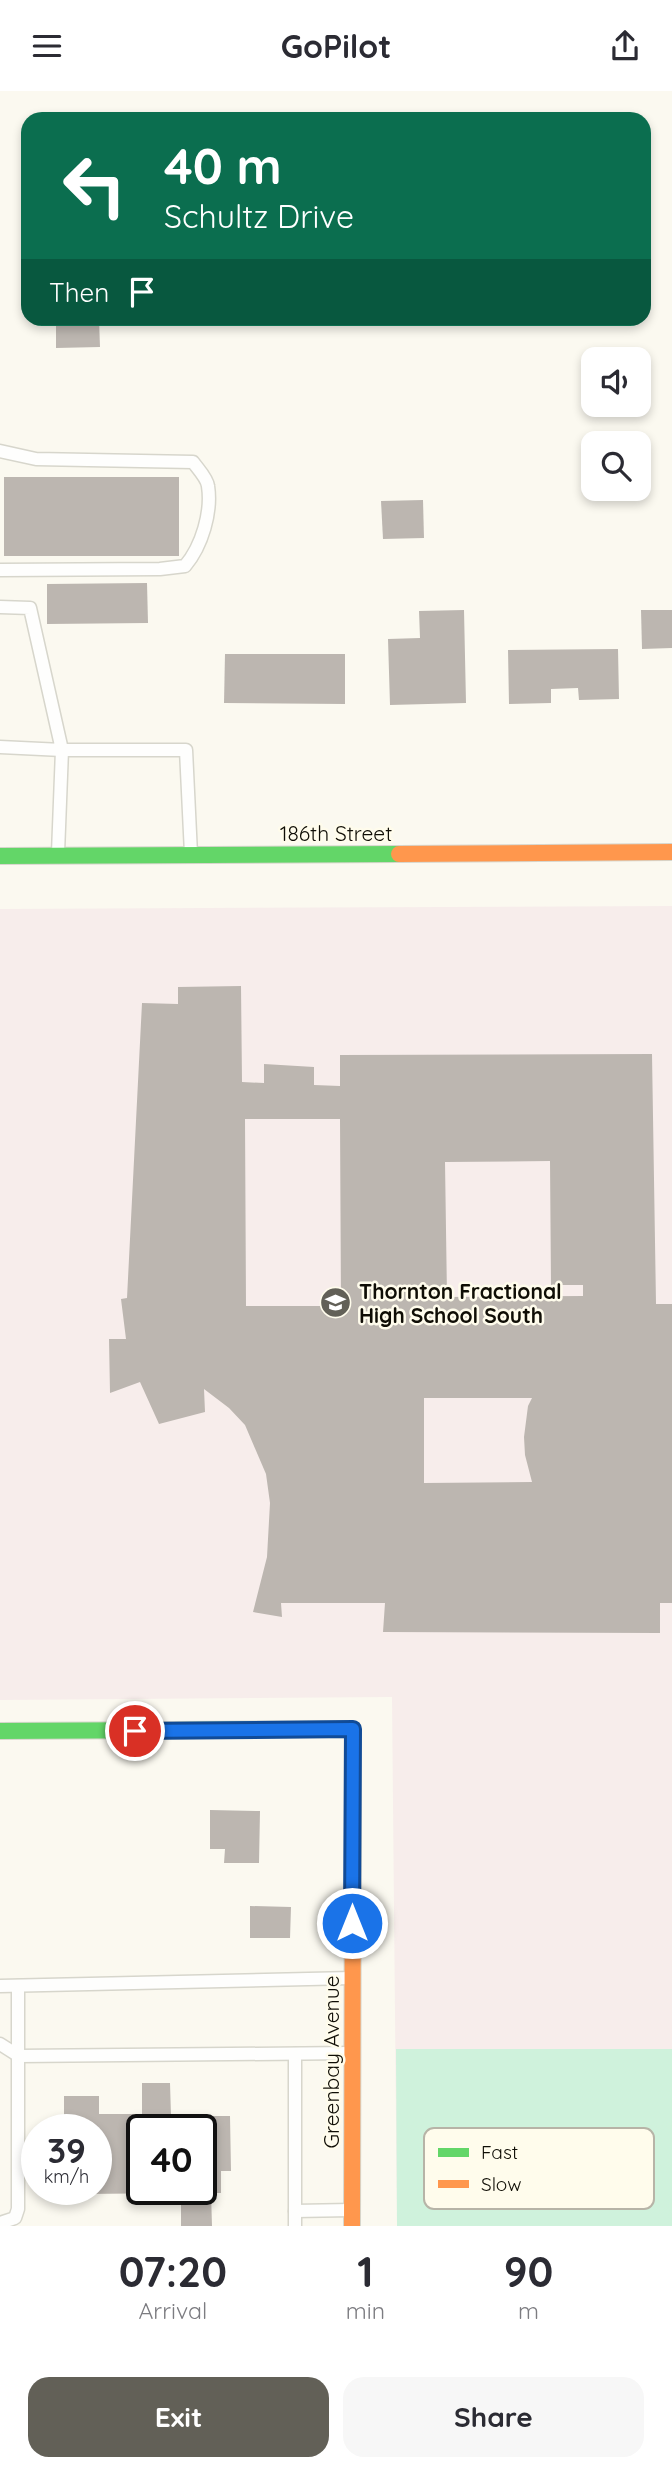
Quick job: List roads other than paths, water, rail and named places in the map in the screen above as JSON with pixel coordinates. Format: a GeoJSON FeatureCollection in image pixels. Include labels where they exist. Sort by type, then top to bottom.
{"type":"FeatureCollection","features":[{"type":"Feature","properties":{"kind":"street","name":"186th Street"},"geometry":{"type":"LineString","coordinates":[[0,856],[672,852]]}},
{"type":"Feature","properties":{"kind":"street","name":"Greenbay Avenue"},"geometry":{"type":"LineString","coordinates":[[0,1731],[353,1729],[352,2218]]}},
{"type":"Feature","properties":{"kind":"lane"},"geometry":{"type":"LineString","coordinates":[[0,451],[36,459],[193,462],[208,483],[207,518],[196,553],[185,566],[160,569],[0,569]]}},
{"type":"Feature","properties":{"kind":"lane"},"geometry":{"type":"LineString","coordinates":[[0,607],[30,608],[62,750],[58,855]]}},
{"type":"Feature","properties":{"kind":"lane"},"geometry":{"type":"LineString","coordinates":[[0,747],[186,750],[191,855]]}},
{"type":"Feature","properties":{"kind":"lane"},"geometry":{"type":"LineString","coordinates":[[0,1986],[352,1979]]}},
{"type":"Feature","properties":{"kind":"lane"},"geometry":{"type":"LineString","coordinates":[[0,2223],[15,2218],[18,2209],[18,1986]]}},
{"type":"Feature","properties":{"kind":"lane"},"geometry":{"type":"LineString","coordinates":[[0,2044],[19,2056],[352,2053]]}},
{"type":"Feature","properties":{"kind":"lane"},"geometry":{"type":"LineString","coordinates":[[295,2054],[295,2226]]}},
{"type":"Feature","properties":{"kind":"lane"},"geometry":{"type":"LineString","coordinates":[[295,2211],[352,2218]]}},
{"type":"Feature","properties":{"kind":"place","name":"Thornton Fractional High School South"},"geometry":{"type":"Point","coordinates":[336,1303]}}]}
